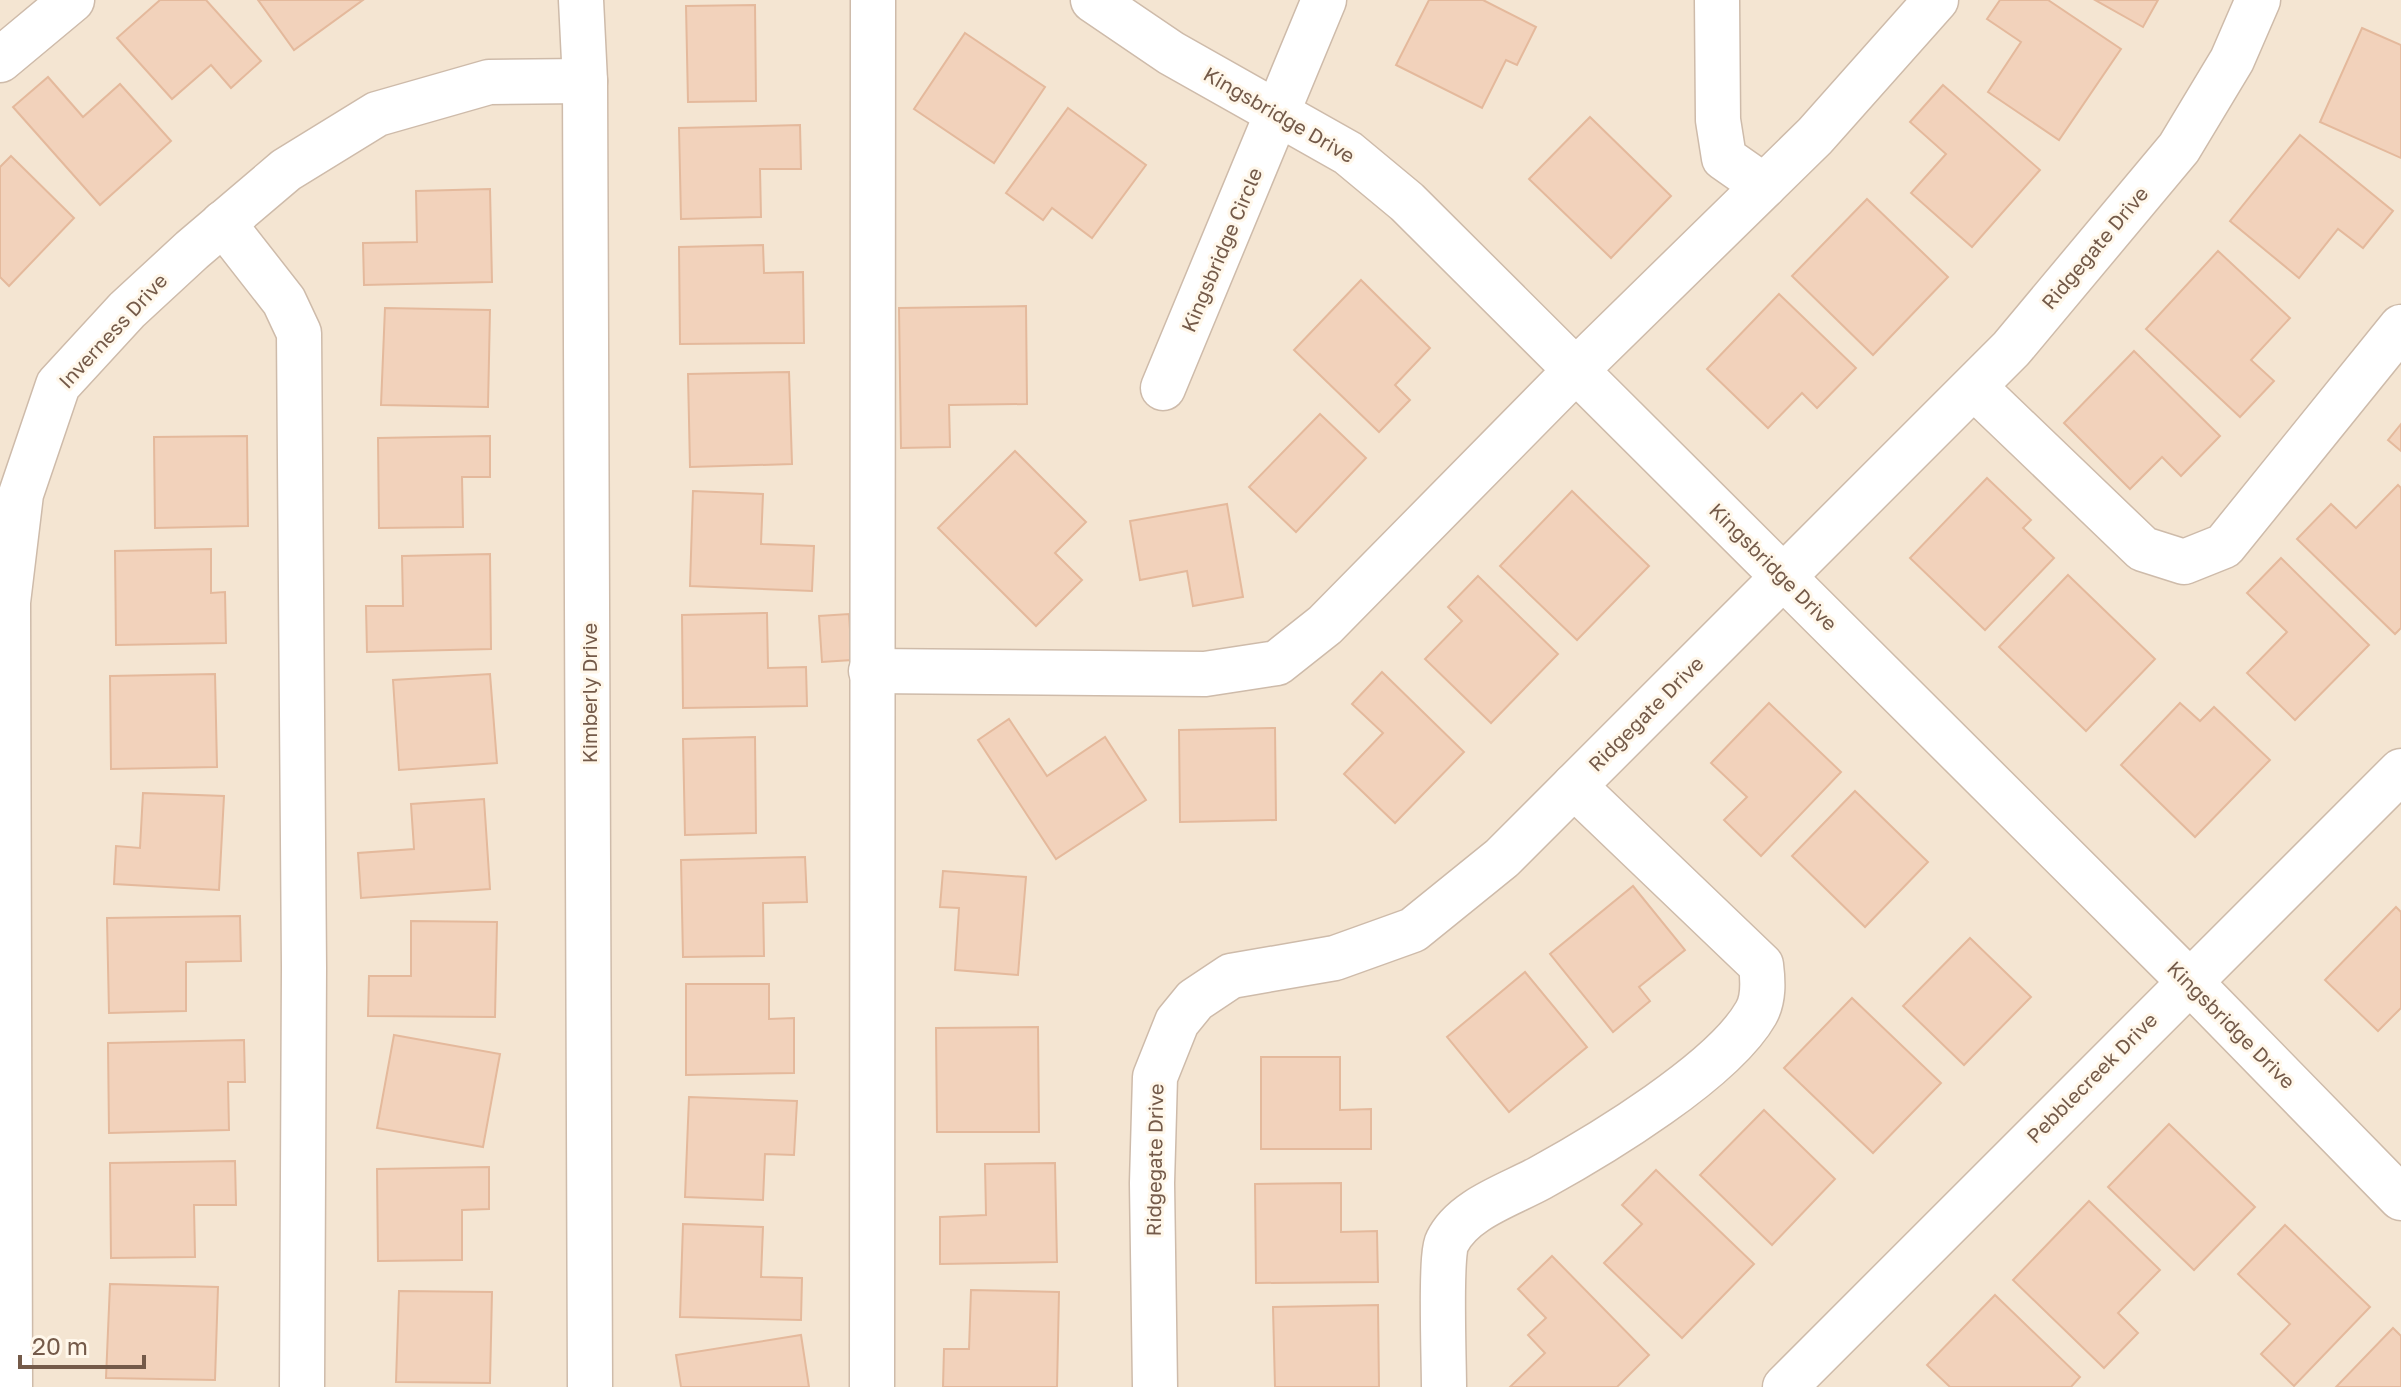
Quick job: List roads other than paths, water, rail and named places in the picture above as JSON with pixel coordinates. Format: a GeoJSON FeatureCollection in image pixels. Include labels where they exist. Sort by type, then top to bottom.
{"type":"FeatureCollection","features":[{"type":"Feature","properties":{"kind":"street"},"geometry":{"type":"LineString","coordinates":[[0,60],[72,0]]}},
{"type":"Feature","properties":{"kind":"street","name":"Kimberly Drive"},"geometry":{"type":"LineString","coordinates":[[581,0],[585,81],[590,1387]]}},
{"type":"Feature","properties":{"kind":"street"},"geometry":{"type":"LineString","coordinates":[[872,1387],[873,0]]}},
{"type":"Feature","properties":{"kind":"street","name":"Kingsbridge Drive"},"geometry":{"type":"LineString","coordinates":[[1093,0],[1171,53],[1348,153],[1407,202],[2189,981],[2401,1198]]}},
{"type":"Feature","properties":{"kind":"street","name":"Kingsbridge Circle"},"geometry":{"type":"LineString","coordinates":[[1163,388],[1324,0]]}},
{"type":"Feature","properties":{"kind":"street"},"geometry":{"type":"LineString","coordinates":[[1717,0],[1718,120],[1724,158],[1764,186]]}},
{"type":"Feature","properties":{"kind":"street"},"geometry":{"type":"LineString","coordinates":[[871,671],[1205,674],[1277,663],[1325,625],[1577,369],[1815,136],[1936,0]]}},
{"type":"Feature","properties":{"kind":"street","name":"Ridgegate Drive"},"geometry":{"type":"LineString","coordinates":[[1155,1387],[1155,1077],[1177,1022],[1195,1000],[1231,976],[1335,958],[1413,930],[1502,858],[2011,349],[2179,148],[2232,60],[2258,0]]}},
{"type":"Feature","properties":{"kind":"street","name":"Inverness Drive"},"geometry":{"type":"LineString","coordinates":[[10,1387],[8,602],[21,494],[58,385],[127,310],[223,223],[286,170],[377,114],[489,82],[585,81]]}},
{"type":"Feature","properties":{"kind":"street"},"geometry":{"type":"LineString","coordinates":[[223,223],[284,301],[299,333],[304,968],[302,1387]]}},
{"type":"Feature","properties":{"kind":"street"},"geometry":{"type":"LineString","coordinates":[[1974,387],[2143,549],[2184,562],[2224,546],[2401,327]]}},
{"type":"Feature","properties":{"kind":"street","name":"Pebblecreek Drive"},"geometry":{"type":"LineString","coordinates":[[1785,1387],[2401,771]]}},
{"type":"Feature","properties":{"kind":"street"},"geometry":{"type":"LineString","coordinates":[[1444,1387],[1445,1245],[1461,1220],[1603,1144],[1695,1075],[1744,1029],[1757,1011],[1763,986],[1761,965],[1574,786]]}}]}
